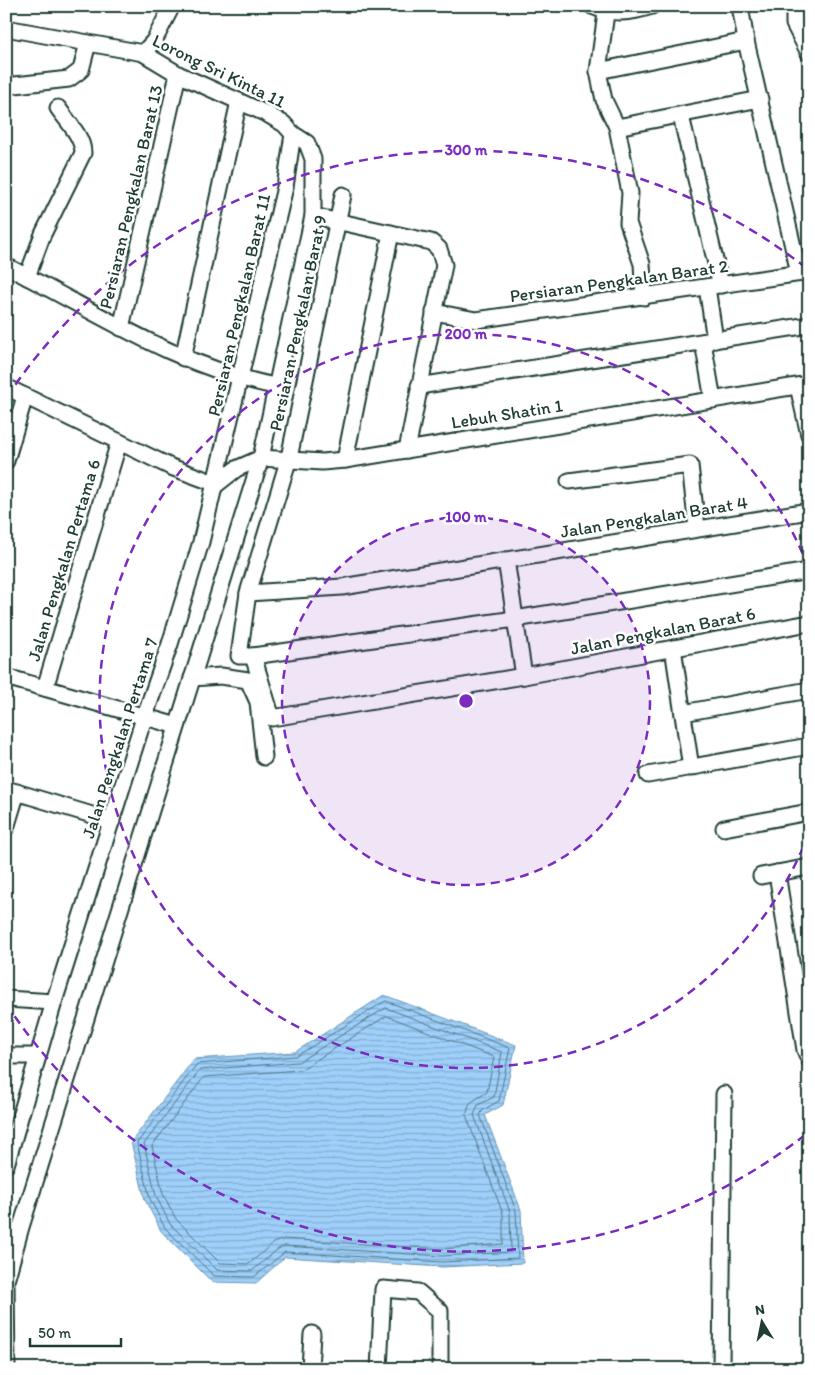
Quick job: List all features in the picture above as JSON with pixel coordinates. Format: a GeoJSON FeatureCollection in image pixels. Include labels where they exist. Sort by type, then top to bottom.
{"type":"FeatureCollection","features":[{"type":"Feature","properties":{"kind":"street"},"geometry":{"type":"LineString","coordinates":[[142,53],[154,41],[172,6]]}},
{"type":"Feature","properties":{"kind":"street"},"geometry":{"type":"LineString","coordinates":[[644,297],[642,264],[628,223],[630,193],[618,127],[604,100],[598,71],[601,8],[629,13],[652,6]]}},
{"type":"Feature","properties":{"kind":"street"},"geometry":{"type":"LineString","coordinates":[[740,6],[746,41],[804,273]]}},
{"type":"Feature","properties":{"kind":"street"},"geometry":{"type":"LineString","coordinates":[[794,6],[794,24],[809,53]]}},
{"type":"Feature","properties":{"kind":"street","name":"Lorong Sri Kinta 11"},"geometry":{"type":"LineString","coordinates":[[6,28],[142,53],[178,74],[239,101],[284,124],[293,134],[307,143],[313,159],[313,216],[261,458],[177,726],[13,1225],[6,1281],[7,1369]]}},
{"type":"Feature","properties":{"kind":"street"},"geometry":{"type":"LineString","coordinates":[[598,71],[746,41]]}},
{"type":"Feature","properties":{"kind":"street"},"geometry":{"type":"LineString","coordinates":[[6,86],[69,79],[81,70],[88,43]]}},
{"type":"Feature","properties":{"kind":"street","name":"Persiaran Pengkalan Barat 13"},"geometry":{"type":"LineString","coordinates":[[121,328],[178,74]]}},
{"type":"Feature","properties":{"kind":"street"},"geometry":{"type":"LineString","coordinates":[[618,127],[760,99]]}},
{"type":"Feature","properties":{"kind":"street"},"geometry":{"type":"LineString","coordinates":[[183,358],[239,101]]}},
{"type":"Feature","properties":{"kind":"street"},"geometry":{"type":"LineString","coordinates":[[27,277],[43,234],[82,153],[80,141],[58,108]]}},
{"type":"Feature","properties":{"kind":"street"},"geometry":{"type":"LineString","coordinates":[[681,116],[714,286],[709,341],[713,400]]}},
{"type":"Feature","properties":{"kind":"street","name":"Persiaran Pengkalan Barat 11"},"geometry":{"type":"LineString","coordinates":[[217,484],[285,187],[293,134]]}},
{"type":"Feature","properties":{"kind":"street","name":"Persiaran Pengkalan Barat 9"},"geometry":{"type":"LineString","coordinates":[[246,656],[248,593],[289,458],[343,195]]}},
{"type":"Feature","properties":{"kind":"street"},"geometry":{"type":"LineString","coordinates":[[313,216],[338,220],[430,242],[440,249],[444,265],[407,450]]}},
{"type":"Feature","properties":{"kind":"street"},"geometry":{"type":"LineString","coordinates":[[345,460],[391,233]]}},
{"type":"Feature","properties":{"kind":"street"},"geometry":{"type":"LineString","coordinates":[[6,266],[121,328],[183,358],[240,380],[275,386]]}},
{"type":"Feature","properties":{"kind":"street","name":"Persiaran Pengkalan Barat 2"},"geometry":{"type":"LineString","coordinates":[[434,312],[476,320],[804,273]]}},
{"type":"Feature","properties":{"kind":"street"},"geometry":{"type":"LineString","coordinates":[[420,386],[809,325]]}},
{"type":"Feature","properties":{"kind":"street"},"geometry":{"type":"LineString","coordinates":[[803,385],[809,435]]}},
{"type":"Feature","properties":{"kind":"street","name":"Lebuh Shatin 1"},"geometry":{"type":"LineString","coordinates":[[217,484],[236,469],[261,458],[289,458],[322,462],[345,460],[803,385]]}},
{"type":"Feature","properties":{"kind":"street"},"geometry":{"type":"LineString","coordinates":[[6,387],[75,418],[119,442],[186,474],[217,484]]}},
{"type":"Feature","properties":{"kind":"street"},"geometry":{"type":"LineString","coordinates":[[6,461],[25,396]]}},
{"type":"Feature","properties":{"kind":"street","name":"Jalan Pengkalan Pertama 6"},"geometry":{"type":"LineString","coordinates":[[45,688],[119,442]]}},
{"type":"Feature","properties":{"kind":"street"},"geometry":{"type":"LineString","coordinates":[[569,481],[690,465],[697,528]]}},
{"type":"Feature","properties":{"kind":"street","name":"Jalan Pengkalan Pertama 7"},"geometry":{"type":"LineString","coordinates":[[7,1163],[13,1115],[38,1056],[144,718],[170,644],[217,484]]}},
{"type":"Feature","properties":{"kind":"street","name":"Jalan Pengkalan Barat 4"},"geometry":{"type":"LineString","coordinates":[[248,593],[342,587],[809,511]]}},
{"type":"Feature","properties":{"kind":"street"},"geometry":{"type":"LineString","coordinates":[[506,560],[524,676]]}},
{"type":"Feature","properties":{"kind":"street"},"geometry":{"type":"LineString","coordinates":[[246,656],[515,619],[809,571]]}},
{"type":"Feature","properties":{"kind":"street","name":"Jalan Pengkalan Barat 6"},"geometry":{"type":"LineString","coordinates":[[246,656],[272,718],[524,676],[809,623]]}},
{"type":"Feature","properties":{"kind":"street"},"geometry":{"type":"LineString","coordinates":[[673,648],[691,768]]}},
{"type":"Feature","properties":{"kind":"street"},"geometry":{"type":"LineString","coordinates":[[192,678],[221,676],[248,680],[258,702],[264,757]]}},
{"type":"Feature","properties":{"kind":"street"},"geometry":{"type":"LineString","coordinates":[[6,677],[177,726]]}},
{"type":"Feature","properties":{"kind":"street"},"geometry":{"type":"LineString","coordinates":[[683,713],[809,690]]}},
{"type":"Feature","properties":{"kind":"street"},"geometry":{"type":"LineString","coordinates":[[648,775],[809,746]]}},
{"type":"Feature","properties":{"kind":"street"},"geometry":{"type":"LineString","coordinates":[[6,828],[12,791],[112,820]]}},
{"type":"Feature","properties":{"kind":"street"},"geometry":{"type":"LineString","coordinates":[[724,828],[809,812]]}},
{"type":"Feature","properties":{"kind":"street"},"geometry":{"type":"LineString","coordinates":[[761,876],[809,867]]}},
{"type":"Feature","properties":{"kind":"street"},"geometry":{"type":"LineString","coordinates":[[778,873],[805,1050],[809,1059]]}},
{"type":"Feature","properties":{"kind":"street"},"geometry":{"type":"LineString","coordinates":[[6,999],[54,1002]]}},
{"type":"Feature","properties":{"kind":"street"},"geometry":{"type":"LineString","coordinates":[[6,1056],[38,1056]]}},
{"type":"Feature","properties":{"kind":"street"},"geometry":{"type":"LineString","coordinates":[[721,1369],[724,1094]]}},
{"type":"Feature","properties":{"kind":"street"},"geometry":{"type":"LineString","coordinates":[[379,1369],[383,1289],[418,1292],[440,1311],[440,1369]]}},
{"type":"Feature","properties":{"kind":"street"},"geometry":{"type":"LineString","coordinates":[[310,1369],[312,1334]]}},
{"type":"Feature","properties":{"kind":"water"},"geometry":{"type":"Polygon","coordinates":[[[384,995],[516,1045],[503,1105],[485,1115],[521,1210],[523,1263],[442,1267],[285,1257],[256,1283],[212,1282],[161,1231],[145,1200],[131,1142],[194,1059],[295,1052],[384,995]]]}}]}
